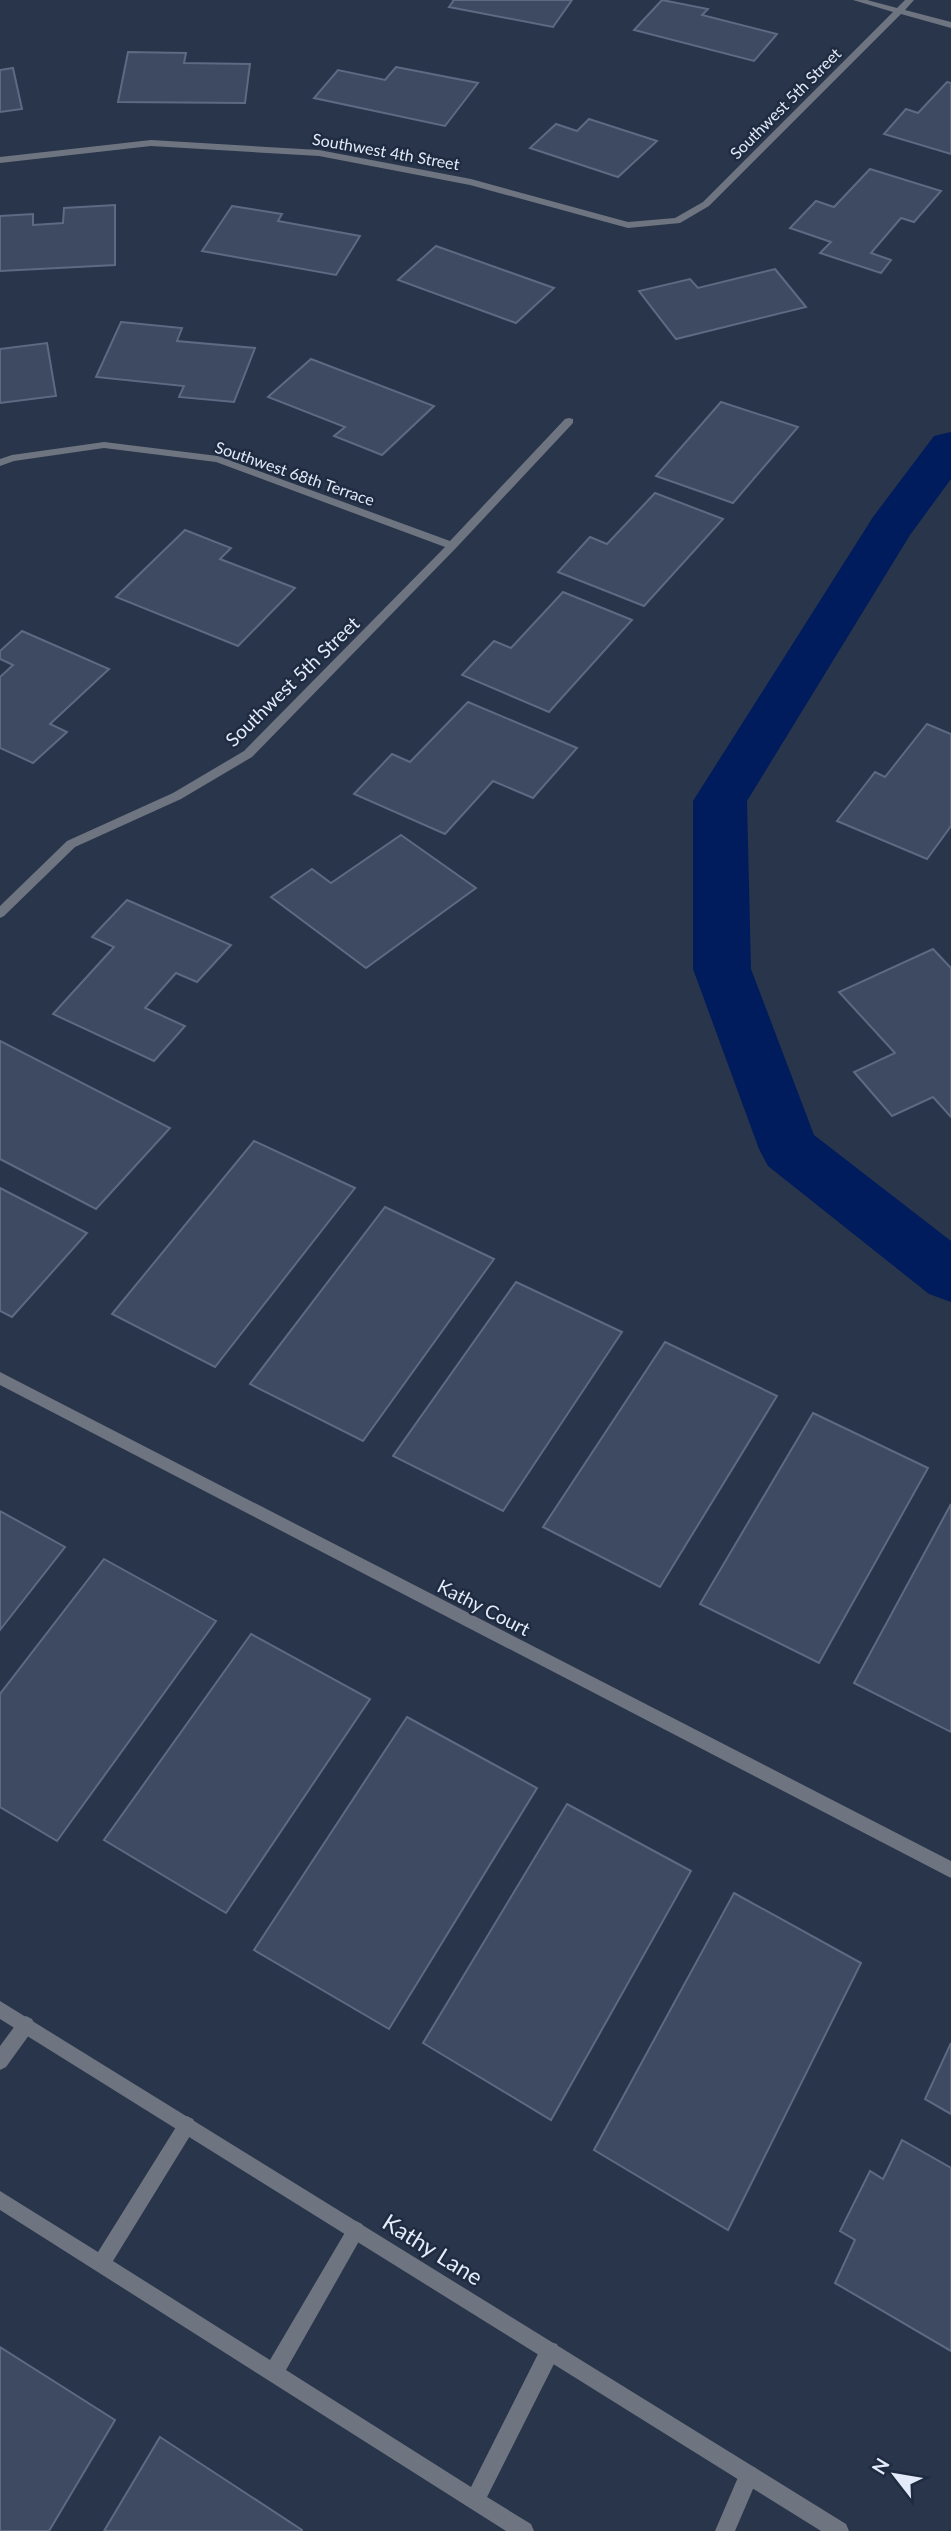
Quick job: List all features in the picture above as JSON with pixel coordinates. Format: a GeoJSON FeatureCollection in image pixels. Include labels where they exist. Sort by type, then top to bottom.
{"type":"FeatureCollection","features":[{"type":"Feature","properties":{"kind":"street"},"geometry":{"type":"LineString","coordinates":[[857,0],[951,25]]}},
{"type":"Feature","properties":{"kind":"street","name":"Southwest 5th Street"},"geometry":{"type":"LineString","coordinates":[[677,221],[706,204],[910,0]]}},
{"type":"Feature","properties":{"kind":"street","name":"Southwest 4th Street"},"geometry":{"type":"LineString","coordinates":[[0,160],[150,143],[319,153],[471,182],[628,225],[677,221]]}},
{"type":"Feature","properties":{"kind":"street","name":"Southwest 5th Street"},"geometry":{"type":"LineString","coordinates":[[0,913],[71,844],[177,796],[248,754],[452,546],[569,421]]}},
{"type":"Feature","properties":{"kind":"street","name":"Southwest 68th Terrace"},"geometry":{"type":"LineString","coordinates":[[0,463],[12,458],[104,445],[219,459],[452,546]]}},
{"type":"Feature","properties":{"kind":"street","name":"Kathy Court"},"geometry":{"type":"LineString","coordinates":[[0,1378],[951,1870]]}},
{"type":"Feature","properties":{"kind":"street","name":"Kathy Lane"},"geometry":{"type":"LineString","coordinates":[[0,2010],[839,2531]]}},
{"type":"Feature","properties":{"kind":"street"},"geometry":{"type":"LineString","coordinates":[[0,2061],[26,2025]]}},
{"type":"Feature","properties":{"kind":"street"},"geometry":{"type":"LineString","coordinates":[[101,2264],[187,2124]]}},
{"type":"Feature","properties":{"kind":"street"},"geometry":{"type":"LineString","coordinates":[[0,2200],[524,2531]]}},
{"type":"Feature","properties":{"kind":"street"},"geometry":{"type":"LineString","coordinates":[[274,2372],[356,2230]]}},
{"type":"Feature","properties":{"kind":"street"},"geometry":{"type":"LineString","coordinates":[[475,2500],[550,2351]]}},
{"type":"Feature","properties":{"kind":"street"},"geometry":{"type":"LineString","coordinates":[[724,2531],[749,2475]]}},
{"type":"Feature","properties":{"kind":"building"},"geometry":{"type":"Polygon","coordinates":[[[454,0],[572,0],[553,27],[449,7],[454,0]]]}},
{"type":"Feature","properties":{"kind":"building"},"geometry":{"type":"Polygon","coordinates":[[[662,0],[708,9],[702,15],[777,34],[754,61],[634,30],[662,0]]]}},
{"type":"Feature","properties":{"kind":"building"},"geometry":{"type":"Polygon","coordinates":[[[128,52],[186,53],[184,63],[250,64],[245,103],[118,102],[128,52]]]}},
{"type":"Feature","properties":{"kind":"building"},"geometry":{"type":"Polygon","coordinates":[[[396,67],[478,83],[445,126],[314,98],[338,70],[385,80],[396,67]]]}},
{"type":"Feature","properties":{"kind":"building"},"geometry":{"type":"Polygon","coordinates":[[[13,68],[22,109],[0,112],[0,70],[13,68]]]}},
{"type":"Feature","properties":{"kind":"building"},"geometry":{"type":"Polygon","coordinates":[[[947,82],[951,83],[951,154],[884,134],[906,109],[918,113],[947,82]]]}},
{"type":"Feature","properties":{"kind":"building"},"geometry":{"type":"Polygon","coordinates":[[[589,119],[657,141],[618,177],[530,148],[556,124],[577,131],[589,119]]]}},
{"type":"Feature","properties":{"kind":"building"},"geometry":{"type":"Polygon","coordinates":[[[870,169],[941,191],[914,222],[901,218],[871,253],[891,260],[881,273],[820,253],[831,242],[790,228],[816,201],[834,207],[870,169]]]}},
{"type":"Feature","properties":{"kind":"building"},"geometry":{"type":"Polygon","coordinates":[[[115,205],[115,265],[0,271],[0,216],[33,214],[33,225],[63,223],[64,208],[115,205]]]}},
{"type":"Feature","properties":{"kind":"building"},"geometry":{"type":"Polygon","coordinates":[[[232,206],[282,214],[278,221],[360,236],[336,275],[202,251],[232,206]]]}},
{"type":"Feature","properties":{"kind":"building"},"geometry":{"type":"Polygon","coordinates":[[[436,246],[554,288],[516,323],[398,280],[436,246]]]}},
{"type":"Feature","properties":{"kind":"building"},"geometry":{"type":"Polygon","coordinates":[[[775,269],[806,307],[676,339],[639,291],[690,279],[698,288],[775,269]]]}},
{"type":"Feature","properties":{"kind":"building"},"geometry":{"type":"Polygon","coordinates":[[[121,322],[182,328],[177,341],[255,348],[234,402],[179,397],[184,386],[96,377],[121,322]]]}},
{"type":"Feature","properties":{"kind":"building"},"geometry":{"type":"Polygon","coordinates":[[[47,343],[56,396],[0,403],[0,349],[47,343]]]}},
{"type":"Feature","properties":{"kind":"building"},"geometry":{"type":"Polygon","coordinates":[[[311,359],[434,406],[382,455],[334,436],[345,427],[268,397],[311,359]]]}},
{"type":"Feature","properties":{"kind":"building"},"geometry":{"type":"Polygon","coordinates":[[[721,402],[798,427],[733,503],[656,476],[721,402]]]}},
{"type":"Feature","properties":{"kind":"building"},"geometry":{"type":"Polygon","coordinates":[[[655,493],[723,519],[644,606],[558,572],[590,537],[607,544],[655,493]]]}},
{"type":"Feature","properties":{"kind":"building"},"geometry":{"type":"Polygon","coordinates":[[[185,530],[231,548],[220,559],[295,588],[238,646],[116,597],[185,530]]]}},
{"type":"Feature","properties":{"kind":"building"},"geometry":{"type":"Polygon","coordinates":[[[563,592],[632,620],[549,712],[462,675],[494,641],[511,648],[563,592]]]}},
{"type":"Feature","properties":{"kind":"building"},"geometry":{"type":"Polygon","coordinates":[[[22,631],[109,669],[50,724],[67,732],[33,763],[0,748],[0,677],[13,665],[0,659],[0,651],[22,631]]]}},
{"type":"Feature","properties":{"kind":"building"},"geometry":{"type":"Polygon","coordinates":[[[468,702],[577,748],[533,798],[493,781],[445,834],[354,794],[392,754],[410,762],[468,702]]]}},
{"type":"Feature","properties":{"kind":"building"},"geometry":{"type":"Polygon","coordinates":[[[927,724],[951,734],[951,826],[927,859],[837,821],[875,772],[885,777],[927,724]]]}},
{"type":"Feature","properties":{"kind":"building"},"geometry":{"type":"Polygon","coordinates":[[[401,835],[476,888],[366,968],[271,897],[312,869],[331,883],[401,835]]]}},
{"type":"Feature","properties":{"kind":"building"},"geometry":{"type":"Polygon","coordinates":[[[127,900],[231,945],[197,982],[176,973],[145,1008],[185,1026],[154,1061],[53,1014],[114,947],[92,937],[127,900]]]}},
{"type":"Feature","properties":{"kind":"building"},"geometry":{"type":"Polygon","coordinates":[[[933,949],[951,968],[951,1117],[933,1097],[892,1116],[854,1072],[895,1053],[839,992],[933,949]]]}},
{"type":"Feature","properties":{"kind":"building"},"geometry":{"type":"Polygon","coordinates":[[[0,1041],[170,1128],[96,1209],[0,1159],[0,1041]]]}},
{"type":"Feature","properties":{"kind":"building"},"geometry":{"type":"Polygon","coordinates":[[[254,1141],[355,1188],[215,1367],[112,1314],[254,1141]]]}},
{"type":"Feature","properties":{"kind":"building"},"geometry":{"type":"Polygon","coordinates":[[[0,1188],[87,1233],[12,1317],[0,1311],[0,1188]]]}},
{"type":"Feature","properties":{"kind":"building"},"geometry":{"type":"Polygon","coordinates":[[[385,1207],[494,1259],[363,1441],[250,1384],[385,1207]]]}},
{"type":"Feature","properties":{"kind":"building"},"geometry":{"type":"Polygon","coordinates":[[[516,1282],[622,1332],[503,1511],[393,1456],[516,1282]]]}},
{"type":"Feature","properties":{"kind":"building"},"geometry":{"type":"Polygon","coordinates":[[[665,1342],[777,1396],[660,1587],[543,1527],[665,1342]]]}},
{"type":"Feature","properties":{"kind":"building"},"geometry":{"type":"Polygon","coordinates":[[[813,1413],[928,1468],[819,1663],[700,1604],[813,1413]]]}},
{"type":"Feature","properties":{"kind":"building"},"geometry":{"type":"Polygon","coordinates":[[[951,1504],[951,1732],[854,1683],[951,1504]]]}},
{"type":"Feature","properties":{"kind":"building"},"geometry":{"type":"Polygon","coordinates":[[[0,1511],[65,1547],[0,1630],[0,1511]]]}},
{"type":"Feature","properties":{"kind":"building"},"geometry":{"type":"Polygon","coordinates":[[[104,1559],[216,1621],[57,1841],[0,1807],[0,1694],[104,1559]]]}},
{"type":"Feature","properties":{"kind":"building"},"geometry":{"type":"Polygon","coordinates":[[[251,1634],[370,1699],[226,1913],[104,1840],[251,1634]]]}},
{"type":"Feature","properties":{"kind":"building"},"geometry":{"type":"Polygon","coordinates":[[[407,1717],[537,1788],[389,2029],[254,1950],[407,1717]]]}},
{"type":"Feature","properties":{"kind":"building"},"geometry":{"type":"Polygon","coordinates":[[[567,1804],[691,1871],[551,2120],[423,2043],[567,1804]]]}},
{"type":"Feature","properties":{"kind":"building"},"geometry":{"type":"Polygon","coordinates":[[[734,1893],[861,1963],[728,2230],[594,2150],[734,1893]]]}},
{"type":"Feature","properties":{"kind":"building"},"geometry":{"type":"Polygon","coordinates":[[[951,2043],[951,2114],[925,2099],[951,2043]]]}},
{"type":"Feature","properties":{"kind":"building"},"geometry":{"type":"Polygon","coordinates":[[[902,2140],[951,2168],[951,2351],[835,2283],[855,2240],[840,2231],[870,2171],[883,2179],[902,2140]]]}},
{"type":"Feature","properties":{"kind":"building"},"geometry":{"type":"Polygon","coordinates":[[[0,2347],[115,2420],[49,2531],[0,2531],[0,2347]]]}},
{"type":"Feature","properties":{"kind":"building"},"geometry":{"type":"Polygon","coordinates":[[[160,2437],[302,2530],[302,2531],[104,2531],[160,2437]]]}},
{"type":"Feature","properties":{"kind":"waterway"},"geometry":{"type":"LineString","coordinates":[[951,446],[890,528],[720,801],[722,969],[789,1149],[951,1276]]}}]}
